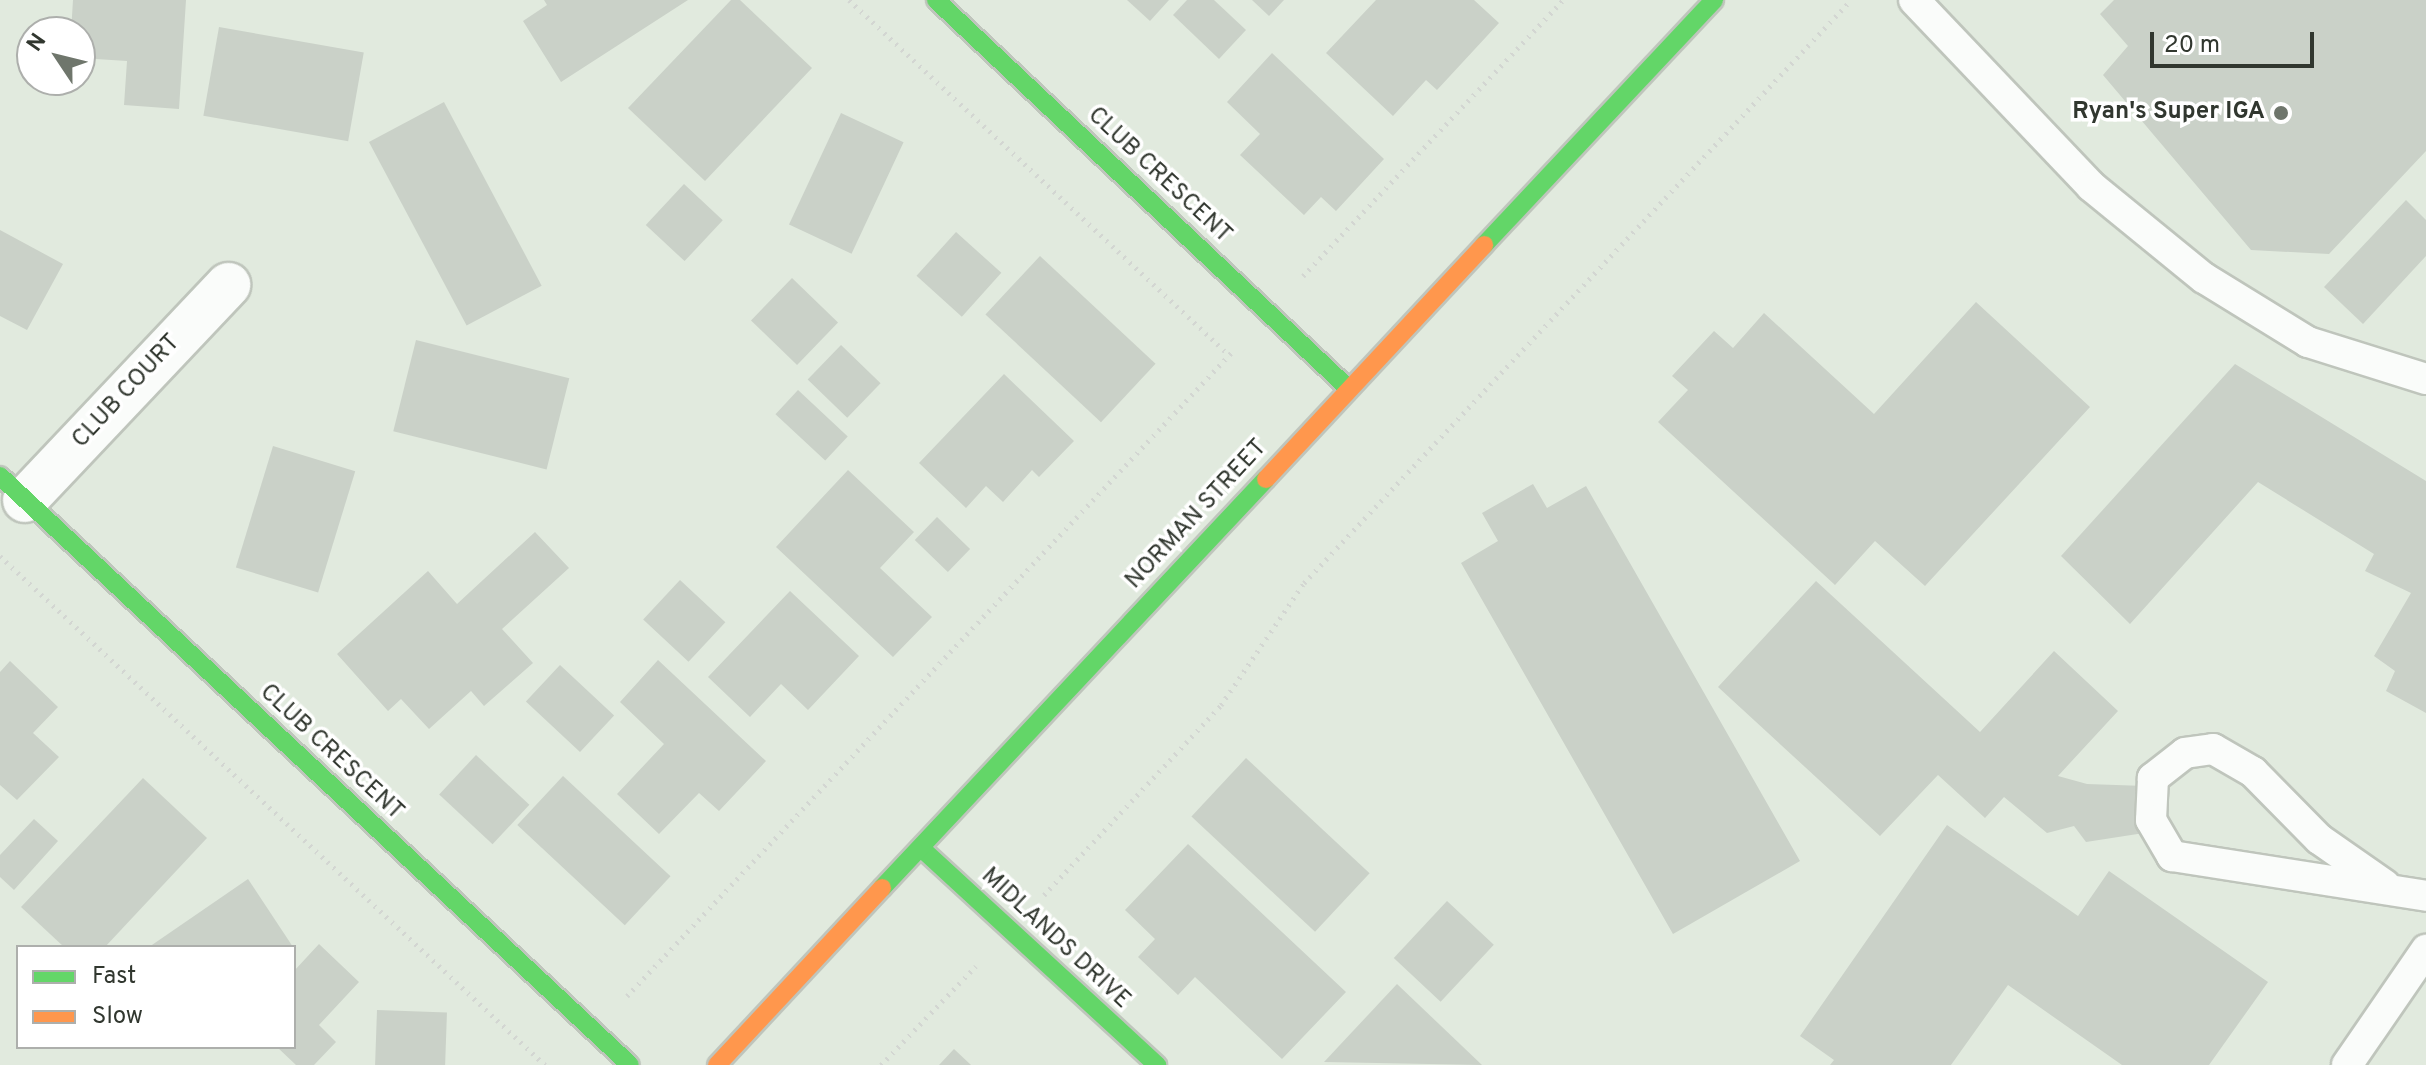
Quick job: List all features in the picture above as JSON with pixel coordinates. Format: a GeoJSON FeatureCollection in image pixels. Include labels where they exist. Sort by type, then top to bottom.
{"type":"FeatureCollection","features":[{"type":"Feature","properties":{"kind":"street","name":"CLUB CRESCENT"},"geometry":{"type":"LineString","coordinates":[[936,0],[1348,388]]}},
{"type":"Feature","properties":{"kind":"street","name":"NORMAN STREET"},"geometry":{"type":"LineString","coordinates":[[717,1065],[1714,0]]}},
{"type":"Feature","properties":{"kind":"street","name":"CLUB COURT"},"geometry":{"type":"LineString","coordinates":[[13,488],[228,285]]}},
{"type":"Feature","properties":{"kind":"street","name":"CLUB CRESCENT"},"geometry":{"type":"LineString","coordinates":[[13,488],[630,1065]]}},
{"type":"Feature","properties":{"kind":"street","name":"MIDLANDS DRIVE"},"geometry":{"type":"LineString","coordinates":[[921,848],[1157,1065]]}},
{"type":"Feature","properties":{"kind":"lane"},"geometry":{"type":"LineString","coordinates":[[1914,0],[2091,186],[2204,278],[2308,342],[2426,379]]}},
{"type":"Feature","properties":{"kind":"lane"},"geometry":{"type":"LineString","coordinates":[[2385,885],[2319,839],[2253,772],[2213,749],[2185,753],[2153,778],[2151,820],[2172,856],[2226,869],[2385,885],[2426,896]]}},
{"type":"Feature","properties":{"kind":"lane"},"geometry":{"type":"LineString","coordinates":[[2347,1065],[2426,950]]}},
{"type":"Feature","properties":{"kind":"path"},"geometry":{"type":"LineString","coordinates":[[849,0],[1229,355]]}},
{"type":"Feature","properties":{"kind":"path"},"geometry":{"type":"LineString","coordinates":[[594,1031],[1563,0]]}},
{"type":"Feature","properties":{"kind":"path"},"geometry":{"type":"LineString","coordinates":[[881,1065],[1221,705],[1304,583],[1851,0]]}},
{"type":"Feature","properties":{"kind":"path"},"geometry":{"type":"LineString","coordinates":[[0,556],[545,1065]]}},
{"type":"Feature","properties":{"kind":"building"},"geometry":{"type":"Polygon","coordinates":[[[73,0],[186,0],[179,109],[124,105],[127,61],[96,59],[96,16],[72,16],[73,0]]]}},
{"type":"Feature","properties":{"kind":"building"},"geometry":{"type":"Polygon","coordinates":[[[544,0],[688,0],[561,82],[523,21],[547,5],[544,0]]]}},
{"type":"Feature","properties":{"kind":"building"},"geometry":{"type":"Polygon","coordinates":[[[731,0],[740,0],[812,68],[705,181],[628,108],[731,0]]]}},
{"type":"Feature","properties":{"kind":"building"},"geometry":{"type":"Polygon","coordinates":[[[1127,0],[1169,0],[1150,21],[1127,0]]]}},
{"type":"Feature","properties":{"kind":"building"},"geometry":{"type":"Polygon","coordinates":[[[1187,0],[1214,0],[1246,30],[1219,59],[1173,15],[1187,0]]]}},
{"type":"Feature","properties":{"kind":"building"},"geometry":{"type":"Polygon","coordinates":[[[1252,0],[1284,0],[1269,16],[1252,0]]]}},
{"type":"Feature","properties":{"kind":"building"},"geometry":{"type":"Polygon","coordinates":[[[1376,0],[1474,0],[1499,23],[1437,90],[1426,80],[1393,116],[1326,53],[1376,0]]]}},
{"type":"Feature","properties":{"kind":"building","name":"Ryan's Super IGA"},"geometry":{"type":"Polygon","coordinates":[[[2114,0],[2426,0],[2426,151],[2329,254],[2251,250],[2103,75],[2128,46],[2100,14],[2114,0]]]}},
{"type":"Feature","properties":{"kind":"building"},"geometry":{"type":"Polygon","coordinates":[[[219,27],[364,53],[348,141],[203,116],[219,27]]]}},
{"type":"Feature","properties":{"kind":"building"},"geometry":{"type":"Polygon","coordinates":[[[1272,53],[1384,159],[1336,211],[1321,197],[1304,215],[1240,155],[1260,134],[1227,102],[1272,53]]]}},
{"type":"Feature","properties":{"kind":"building"},"geometry":{"type":"Polygon","coordinates":[[[444,102],[542,286],[467,326],[369,142],[444,102]]]}},
{"type":"Feature","properties":{"kind":"building"},"geometry":{"type":"Polygon","coordinates":[[[841,113],[904,142],[852,254],[789,224],[841,113]]]}},
{"type":"Feature","properties":{"kind":"building"},"geometry":{"type":"Polygon","coordinates":[[[684,184],[723,220],[685,261],[646,225],[684,184]]]}},
{"type":"Feature","properties":{"kind":"building"},"geometry":{"type":"Polygon","coordinates":[[[2406,200],[2426,220],[2426,256],[2363,324],[2324,287],[2406,200]]]}},
{"type":"Feature","properties":{"kind":"building"},"geometry":{"type":"Polygon","coordinates":[[[0,230],[63,264],[27,330],[0,316],[0,230]]]}},
{"type":"Feature","properties":{"kind":"building"},"geometry":{"type":"Polygon","coordinates":[[[956,232],[1001,273],[962,317],[917,276],[956,232]]]}},
{"type":"Feature","properties":{"kind":"building"},"geometry":{"type":"Polygon","coordinates":[[[1040,256],[1156,364],[1101,422],[985,315],[1040,256]]]}},
{"type":"Feature","properties":{"kind":"building"},"geometry":{"type":"Polygon","coordinates":[[[792,278],[838,322],[797,365],[751,320],[792,278]]]}},
{"type":"Feature","properties":{"kind":"building"},"geometry":{"type":"Polygon","coordinates":[[[1976,302],[2090,407],[1925,586],[1875,541],[1835,585],[1658,422],[1688,390],[1672,376],[1714,331],[1733,348],[1764,313],[1874,414],[1976,302]]]}},
{"type":"Feature","properties":{"kind":"building"},"geometry":{"type":"Polygon","coordinates":[[[416,340],[569,378],[547,469],[393,431],[416,340]]]}},
{"type":"Feature","properties":{"kind":"building"},"geometry":{"type":"Polygon","coordinates":[[[841,345],[881,383],[847,418],[808,380],[841,345]]]}},
{"type":"Feature","properties":{"kind":"building"},"geometry":{"type":"Polygon","coordinates":[[[2235,364],[2426,481],[2426,713],[2386,691],[2395,671],[2374,656],[2411,593],[2365,571],[2374,554],[2258,482],[2130,624],[2061,556],[2235,364]]]}},
{"type":"Feature","properties":{"kind":"building"},"geometry":{"type":"Polygon","coordinates":[[[1004,374],[1074,441],[1039,477],[1032,470],[1003,502],[986,486],[966,508],[919,463],[1004,374]]]}},
{"type":"Feature","properties":{"kind":"building"},"geometry":{"type":"Polygon","coordinates":[[[798,390],[848,436],[825,461],[775,414],[798,390]]]}},
{"type":"Feature","properties":{"kind":"building"},"geometry":{"type":"Polygon","coordinates":[[[273,446],[355,471],[318,593],[236,567],[273,446]]]}},
{"type":"Feature","properties":{"kind":"building"},"geometry":{"type":"Polygon","coordinates":[[[848,470],[914,532],[880,568],[932,617],[893,657],[776,547],[848,470]]]}},
{"type":"Feature","properties":{"kind":"building"},"geometry":{"type":"Polygon","coordinates":[[[1533,484],[1547,508],[1586,486],[1800,861],[1673,934],[1461,563],[1498,541],[1482,513],[1533,484]]]}},
{"type":"Feature","properties":{"kind":"building"},"geometry":{"type":"Polygon","coordinates":[[[937,517],[970,549],[948,572],[915,540],[937,517]]]}},
{"type":"Feature","properties":{"kind":"building"},"geometry":{"type":"Polygon","coordinates":[[[535,532],[569,568],[502,629],[533,663],[484,706],[471,691],[429,729],[401,699],[388,711],[337,654],[428,571],[457,604],[535,532]]]}},
{"type":"Feature","properties":{"kind":"building"},"geometry":{"type":"Polygon","coordinates":[[[680,580],[725,622],[689,662],[643,619],[680,580]]]}},
{"type":"Feature","properties":{"kind":"building"},"geometry":{"type":"Polygon","coordinates":[[[1816,581],[1980,732],[2054,651],[2118,711],[2058,776],[2087,784],[2145,786],[2144,833],[2086,842],[2074,826],[2047,833],[2004,797],[1985,818],[1938,775],[1880,836],[1718,687],[1816,581]]]}},
{"type":"Feature","properties":{"kind":"building"},"geometry":{"type":"Polygon","coordinates":[[[790,591],[859,656],[808,710],[781,684],[750,717],[708,677],[790,591]]]}},
{"type":"Feature","properties":{"kind":"building"},"geometry":{"type":"Polygon","coordinates":[[[658,660],[766,761],[719,811],[699,793],[659,834],[617,794],[664,744],[620,702],[658,660]]]}},
{"type":"Feature","properties":{"kind":"building"},"geometry":{"type":"Polygon","coordinates":[[[10,661],[58,707],[33,733],[59,757],[17,800],[0,785],[0,672],[10,661]]]}},
{"type":"Feature","properties":{"kind":"building"},"geometry":{"type":"Polygon","coordinates":[[[560,665],[614,715],[580,752],[526,702],[560,665]]]}},
{"type":"Feature","properties":{"kind":"building"},"geometry":{"type":"Polygon","coordinates":[[[476,755],[529,805],[493,844],[439,794],[476,755]]]}},
{"type":"Feature","properties":{"kind":"building"},"geometry":{"type":"Polygon","coordinates":[[[1246,758],[1370,873],[1315,932],[1191,817],[1246,758]]]}},
{"type":"Feature","properties":{"kind":"building"},"geometry":{"type":"Polygon","coordinates":[[[563,776],[671,876],[625,925],[517,825],[563,776]]]}},
{"type":"Feature","properties":{"kind":"building"},"geometry":{"type":"Polygon","coordinates":[[[143,778],[207,838],[107,945],[62,945],[21,907],[143,778]]]}},
{"type":"Feature","properties":{"kind":"building"},"geometry":{"type":"Polygon","coordinates":[[[34,819],[58,841],[14,890],[0,877],[0,855],[34,819]]]}},
{"type":"Feature","properties":{"kind":"building"},"geometry":{"type":"Polygon","coordinates":[[[1947,825],[2078,916],[2109,871],[2268,982],[2209,1065],[2122,1065],[2008,985],[1951,1065],[1830,1065],[1834,1060],[1800,1036],[1947,825]]]}},
{"type":"Feature","properties":{"kind":"building"},"geometry":{"type":"Polygon","coordinates":[[[1188,844],[1346,992],[1282,1059],[1195,977],[1178,995],[1138,957],[1155,939],[1125,910],[1188,844]]]}},
{"type":"Feature","properties":{"kind":"building"},"geometry":{"type":"Polygon","coordinates":[[[248,879],[292,945],[152,945],[248,879]]]}},
{"type":"Feature","properties":{"kind":"building"},"geometry":{"type":"Polygon","coordinates":[[[1447,901],[1494,945],[1441,1002],[1394,958],[1447,901]]]}},
{"type":"Feature","properties":{"kind":"building"},"geometry":{"type":"Polygon","coordinates":[[[319,944],[359,982],[319,1025],[336,1042],[314,1065],[296,1065],[279,1049],[296,1049],[296,969],[319,944]]]}},
{"type":"Feature","properties":{"kind":"building"},"geometry":{"type":"Polygon","coordinates":[[[1397,984],[1482,1065],[1324,1062],[1397,984]]]}},
{"type":"Feature","properties":{"kind":"building"},"geometry":{"type":"Polygon","coordinates":[[[377,1010],[447,1012],[445,1065],[375,1065],[377,1010]]]}},
{"type":"Feature","properties":{"kind":"building"},"geometry":{"type":"Polygon","coordinates":[[[954,1049],[971,1065],[939,1065],[954,1049]]]}},
{"type":"Feature","properties":{"kind":"traffic: fast"},"geometry":{"type":"LineString","coordinates":[[936,0],[1348,388]]}},
{"type":"Feature","properties":{"kind":"traffic: fast"},"geometry":{"type":"LineString","coordinates":[[1484,245],[1714,0]]}},
{"type":"Feature","properties":{"kind":"traffic: fast"},"geometry":{"type":"LineString","coordinates":[[0,476],[630,1065]]}},
{"type":"Feature","properties":{"kind":"traffic: fast"},"geometry":{"type":"LineString","coordinates":[[882,888],[1266,479]]}},
{"type":"Feature","properties":{"kind":"traffic: fast"},"geometry":{"type":"LineString","coordinates":[[921,848],[1157,1065]]}},
{"type":"Feature","properties":{"kind":"traffic: slow"},"geometry":{"type":"LineString","coordinates":[[1266,479],[1484,245]]}},
{"type":"Feature","properties":{"kind":"traffic: slow"},"geometry":{"type":"LineString","coordinates":[[717,1065],[882,888]]}},
{"type":"Feature","properties":{"kind":"place","name":"Ryan's Super IGA"},"geometry":{"type":"Point","coordinates":[2281,113]}}]}
